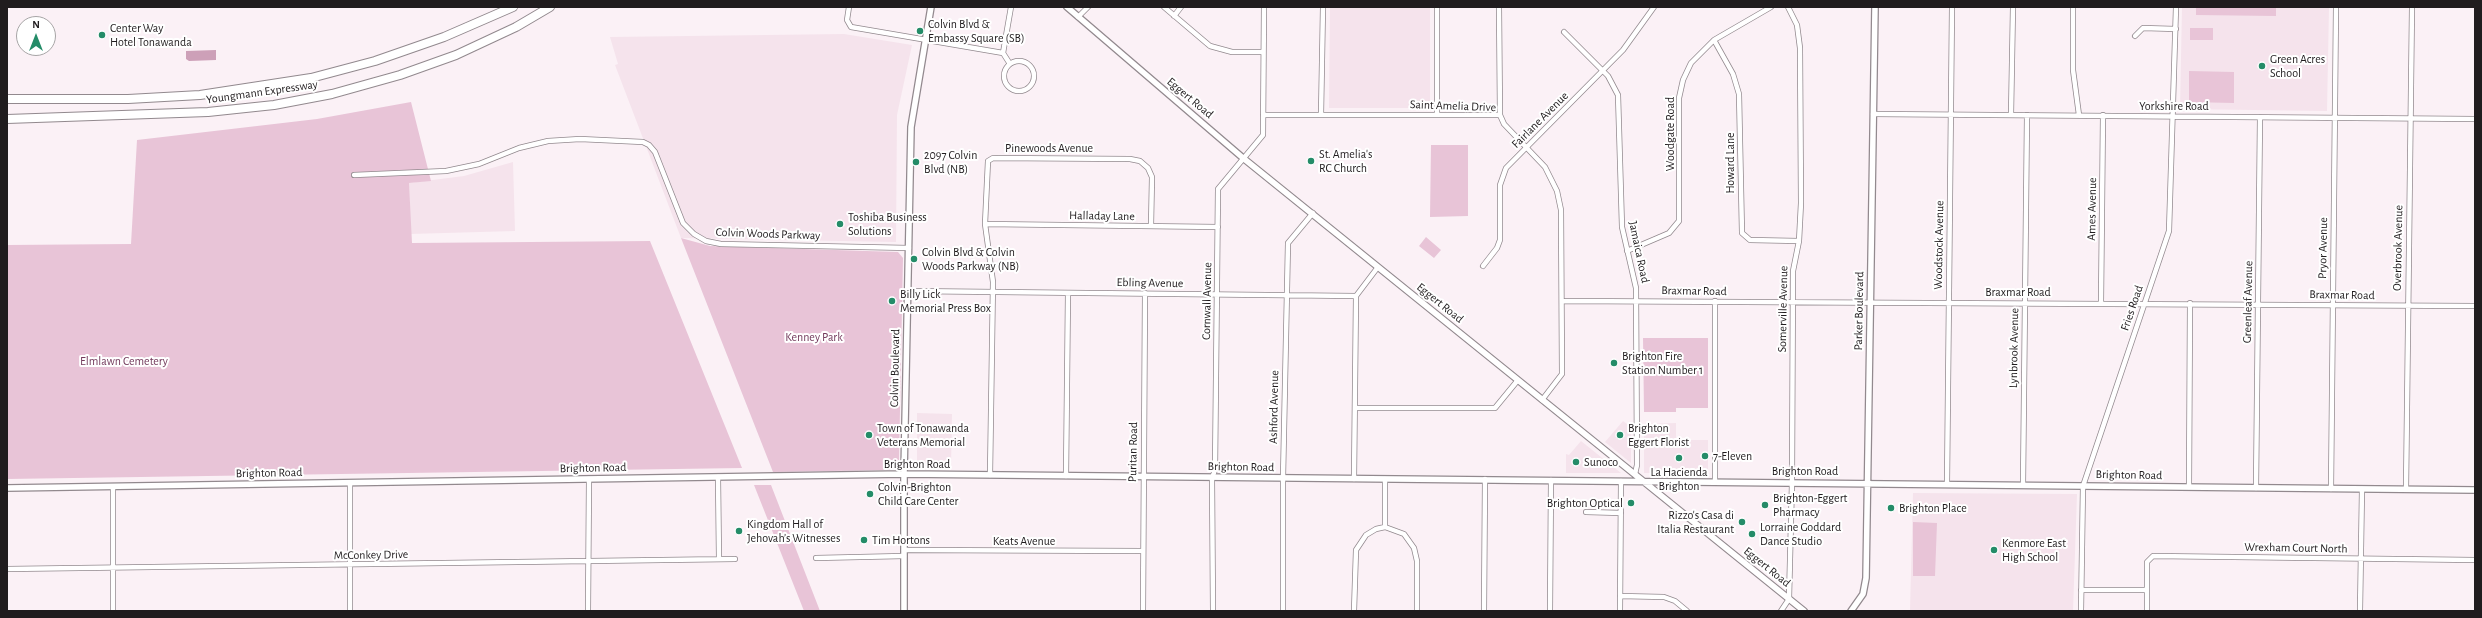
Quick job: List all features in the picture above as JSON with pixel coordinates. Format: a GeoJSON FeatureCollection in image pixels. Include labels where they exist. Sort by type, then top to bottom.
{"type":"FeatureCollection","features":[{"type":"Feature","properties":{"kind":"highway","name":"Youngmann Expressway"},"geometry":{"type":"LineString","coordinates":[[7,99],[128,99],[200,95],[311,78],[382,59],[444,37],[513,7]]}},
{"type":"Feature","properties":{"kind":"highway","name":"Youngmann Expressway"},"geometry":{"type":"LineString","coordinates":[[7,119],[208,112],[274,105],[332,94],[400,75],[456,55],[516,27],[549,7]]}},
{"type":"Feature","properties":{"kind":"street"},"geometry":{"type":"LineString","coordinates":[[849,7],[847,20],[851,27],[1003,53]]}},
{"type":"Feature","properties":{"kind":"street","name":"Colvin Boulevard"},"geometry":{"type":"LineString","coordinates":[[904,611],[904,474],[911,127],[931,7]]}},
{"type":"Feature","properties":{"kind":"street"},"geometry":{"type":"LineString","coordinates":[[1010,64],[1003,53],[1011,7]]}},
{"type":"Feature","properties":{"kind":"street","name":"Eggert Road"},"geometry":{"type":"LineString","coordinates":[[1067,7],[1244,158],[1804,611]]}},
{"type":"Feature","properties":{"kind":"street"},"geometry":{"type":"LineString","coordinates":[[1078,17],[1088,7]]}},
{"type":"Feature","properties":{"kind":"street"},"geometry":{"type":"LineString","coordinates":[[1164,7],[1203,42],[1232,52],[1263,52]]}},
{"type":"Feature","properties":{"kind":"street"},"geometry":{"type":"LineString","coordinates":[[1174,16],[1181,7]]}},
{"type":"Feature","properties":{"kind":"street","name":"Cornwall Avenue"},"geometry":{"type":"LineString","coordinates":[[1213,611],[1212,478],[1215,470],[1218,189],[1263,135],[1264,7]]}},
{"type":"Feature","properties":{"kind":"street"},"geometry":{"type":"LineString","coordinates":[[1322,115],[1323,7]]}},
{"type":"Feature","properties":{"kind":"street"},"geometry":{"type":"LineString","coordinates":[[1437,7],[1437,115]]}},
{"type":"Feature","properties":{"kind":"street"},"geometry":{"type":"LineString","coordinates":[[1499,7],[1500,115]]}},
{"type":"Feature","properties":{"kind":"street","name":"Fairlane Avenue"},"geometry":{"type":"LineString","coordinates":[[1483,266],[1497,248],[1500,240],[1500,185],[1503,174],[1633,38],[1654,7]]}},
{"type":"Feature","properties":{"kind":"street","name":"Woodgate Road"},"geometry":{"type":"LineString","coordinates":[[1627,251],[1669,233],[1679,220],[1681,88],[1691,63],[1714,40],[1771,7]]}},
{"type":"Feature","properties":{"kind":"street","name":"Somerville Avenue"},"geometry":{"type":"LineString","coordinates":[[1788,7],[1798,33],[1800,56],[1801,203],[1799,241],[1793,271],[1792,482],[1789,599]]}},
{"type":"Feature","properties":{"kind":"street","name":"Parker Boulevard"},"geometry":{"type":"LineString","coordinates":[[1851,611],[1863,594],[1866,578],[1875,7]]}},
{"type":"Feature","properties":{"kind":"street","name":"Woodstock Avenue"},"geometry":{"type":"LineString","coordinates":[[1947,484],[1952,7]]}},
{"type":"Feature","properties":{"kind":"street"},"geometry":{"type":"LineString","coordinates":[[2011,115],[2013,7]]}},
{"type":"Feature","properties":{"kind":"street"},"geometry":{"type":"LineString","coordinates":[[2073,7],[2073,70],[2079,115]]}},
{"type":"Feature","properties":{"kind":"street","name":"Fries Road"},"geometry":{"type":"LineString","coordinates":[[2081,611],[2083,486],[2168,231],[2176,7]]}},
{"type":"Feature","properties":{"kind":"street","name":"Pryor Avenue"},"geometry":{"type":"LineString","coordinates":[[2331,489],[2336,7]]}},
{"type":"Feature","properties":{"kind":"street","name":"Overbrook Avenue"},"geometry":{"type":"LineString","coordinates":[[2406,489],[2412,7]]}},
{"type":"Feature","properties":{"kind":"street"},"geometry":{"type":"LineString","coordinates":[[2135,36],[2137,32],[2143,28],[2176,29]]}},
{"type":"Feature","properties":{"kind":"street","name":"Jamaica Road"},"geometry":{"type":"LineString","coordinates":[[1564,32],[1603,71],[1616,88],[1619,103],[1622,227],[1627,251],[1635,275],[1637,458],[1635,474]]}},
{"type":"Feature","properties":{"kind":"street","name":"Howard Lane"},"geometry":{"type":"LineString","coordinates":[[1714,40],[1727,62],[1739,94],[1742,233],[1750,240],[1799,241]]}},
{"type":"Feature","properties":{"kind":"street"},"geometry":{"type":"LineString","coordinates":[[1021,62],[1032,70],[1033,80],[1027,89],[1016,90],[1007,84],[1004,74],[1010,64],[1021,62]]}},
{"type":"Feature","properties":{"kind":"street","name":"Yorkshire Road"},"geometry":{"type":"LineString","coordinates":[[1873,114],[2260,116],[2475,120]]}},
{"type":"Feature","properties":{"kind":"street","name":"Saint Amelia Drive"},"geometry":{"type":"LineString","coordinates":[[1263,115],[1500,115],[1504,124],[1550,175],[1559,200],[1562,301],[1562,374],[1542,400]]}},
{"type":"Feature","properties":{"kind":"street","name":"Lynbrook Avenue"},"geometry":{"type":"LineString","coordinates":[[2022,485],[2027,115]]}},
{"type":"Feature","properties":{"kind":"street","name":"Ames Avenue"},"geometry":{"type":"LineString","coordinates":[[2101,303],[2103,116]]}},
{"type":"Feature","properties":{"kind":"street","name":"Greenleaf Avenue"},"geometry":{"type":"LineString","coordinates":[[2256,488],[2260,116]]}},
{"type":"Feature","properties":{"kind":"street","name":"Colvin Woods Parkway"},"geometry":{"type":"LineString","coordinates":[[354,175],[446,172],[479,164],[519,148],[548,140],[580,139],[643,142],[649,145],[655,152],[683,223],[694,234],[706,241],[721,244],[908,248]]}},
{"type":"Feature","properties":{"kind":"street","name":"Pinewoods Avenue"},"geometry":{"type":"LineString","coordinates":[[990,475],[992,292],[985,224],[986,167],[990,159],[1123,159],[1140,161],[1150,172],[1151,226]]}},
{"type":"Feature","properties":{"kind":"street","name":"Ashford Avenue"},"geometry":{"type":"LineString","coordinates":[[1283,611],[1283,478],[1288,244],[1313,213]]}},
{"type":"Feature","properties":{"kind":"street","name":"Halladay Lane"},"geometry":{"type":"LineString","coordinates":[[985,224],[1218,227]]}},
{"type":"Feature","properties":{"kind":"street"},"geometry":{"type":"LineString","coordinates":[[1354,479],[1356,296],[1378,267]]}},
{"type":"Feature","properties":{"kind":"street","name":"Ebling Avenue"},"geometry":{"type":"LineString","coordinates":[[908,291],[1356,296]]}},
{"type":"Feature","properties":{"kind":"street"},"geometry":{"type":"LineString","coordinates":[[1066,476],[1068,292]]}},
{"type":"Feature","properties":{"kind":"street","name":"Puritan Road"},"geometry":{"type":"LineString","coordinates":[[1143,611],[1142,477],[1145,293]]}},
{"type":"Feature","properties":{"kind":"street","name":"Braxmar Road"},"geometry":{"type":"LineString","coordinates":[[1562,301],[2025,302],[2475,306]]}},
{"type":"Feature","properties":{"kind":"street"},"geometry":{"type":"LineString","coordinates":[[1715,301],[1715,481]]}},
{"type":"Feature","properties":{"kind":"street"},"geometry":{"type":"LineString","coordinates":[[2189,487],[2190,303]]}},
{"type":"Feature","properties":{"kind":"street"},"geometry":{"type":"LineString","coordinates":[[1355,408],[1495,408],[1518,380]]}},
{"type":"Feature","properties":{"kind":"street","name":"Brighton Road"},"geometry":{"type":"LineString","coordinates":[[7,488],[904,474],[1212,478],[1867,482],[2475,490]]}},
{"type":"Feature","properties":{"kind":"street"},"geometry":{"type":"LineString","coordinates":[[718,477],[719,559]]}},
{"type":"Feature","properties":{"kind":"street"},"geometry":{"type":"LineString","coordinates":[[588,611],[589,479]]}},
{"type":"Feature","properties":{"kind":"street"},"geometry":{"type":"LineString","coordinates":[[1385,479],[1385,527]]}},
{"type":"Feature","properties":{"kind":"street"},"geometry":{"type":"LineString","coordinates":[[1484,611],[1485,479]]}},
{"type":"Feature","properties":{"kind":"street"},"geometry":{"type":"LineString","coordinates":[[1550,611],[1551,480]]}},
{"type":"Feature","properties":{"kind":"street"},"geometry":{"type":"LineString","coordinates":[[1620,611],[1621,481]]}},
{"type":"Feature","properties":{"kind":"street"},"geometry":{"type":"LineString","coordinates":[[350,483],[350,611]]}},
{"type":"Feature","properties":{"kind":"street"},"geometry":{"type":"LineString","coordinates":[[113,486],[113,611]]}},
{"type":"Feature","properties":{"kind":"street"},"geometry":{"type":"LineString","coordinates":[[2360,611],[2362,489]]}},
{"type":"Feature","properties":{"kind":"street"},"geometry":{"type":"LineString","coordinates":[[1586,512],[1620,513]]}},
{"type":"Feature","properties":{"kind":"street"},"geometry":{"type":"LineString","coordinates":[[1354,611],[1356,550],[1366,535],[1376,529],[1385,527],[1404,534],[1414,548],[1417,561],[1417,611]]}},
{"type":"Feature","properties":{"kind":"street","name":"Keats Avenue"},"geometry":{"type":"LineString","coordinates":[[904,550],[1143,551]]}},
{"type":"Feature","properties":{"kind":"street"},"geometry":{"type":"LineString","coordinates":[[816,558],[904,556]]}},
{"type":"Feature","properties":{"kind":"street","name":"Wrexham Court North"},"geometry":{"type":"LineString","coordinates":[[2147,590],[2147,562],[2152,556],[2475,560]]}},
{"type":"Feature","properties":{"kind":"street","name":"McConkey Drive"},"geometry":{"type":"LineString","coordinates":[[7,569],[735,559]]}},
{"type":"Feature","properties":{"kind":"street"},"geometry":{"type":"LineString","coordinates":[[2081,590],[2147,590],[2147,611]]}},
{"type":"Feature","properties":{"kind":"street"},"geometry":{"type":"LineString","coordinates":[[1620,596],[1664,598],[1675,601],[1687,611]]}},
{"type":"Feature","properties":{"kind":"street"},"geometry":{"type":"LineString","coordinates":[[1781,611],[1789,599]]}},
{"type":"Feature","properties":{"kind":"shaded area"},"geometry":{"type":"Polygon","coordinates":[[[1330,7],[1430,7],[1430,108],[1329,108],[1330,7]]]}},
{"type":"Feature","properties":{"kind":"shaded area"},"geometry":{"type":"Polygon","coordinates":[[[2182,7],[2329,7],[2327,111],[2180,109],[2182,7]]]}},
{"type":"Feature","properties":{"kind":"shaded area"},"geometry":{"type":"Polygon","coordinates":[[[844,34],[912,45],[897,115],[896,242],[681,238],[615,65],[618,64],[610,37],[844,34]]]}},
{"type":"Feature","properties":{"kind":"shaded area"},"geometry":{"type":"Polygon","coordinates":[[[216,50],[216,60],[189,61],[186,59],[186,51],[216,50]]]}},
{"type":"Feature","properties":{"kind":"shaded area"},"geometry":{"type":"Polygon","coordinates":[[[513,162],[515,231],[410,234],[409,183],[464,176],[513,162]]]}},
{"type":"Feature","properties":{"kind":"shaded area"},"geometry":{"type":"Polygon","coordinates":[[[917,413],[952,414],[951,467],[917,466],[917,413]]]}},
{"type":"Feature","properties":{"kind":"shaded area"},"geometry":{"type":"Polygon","coordinates":[[[1623,421],[1631,427],[1631,463],[1605,442],[1623,421]]]}},
{"type":"Feature","properties":{"kind":"shaded area"},"geometry":{"type":"Polygon","coordinates":[[[1676,423],[1676,440],[1708,440],[1708,473],[1644,473],[1644,424],[1676,423]]]}},
{"type":"Feature","properties":{"kind":"shaded area"},"geometry":{"type":"Polygon","coordinates":[[[1581,441],[1621,473],[1566,473],[1566,454],[1569,455],[1581,441]]]}},
{"type":"Feature","properties":{"kind":"shaded area","name":"Kenmore East High School"},"geometry":{"type":"Polygon","coordinates":[[[1913,493],[2077,494],[2073,611],[1910,611],[1913,493]]]}},
{"type":"Feature","properties":{"kind":"green space"},"geometry":{"type":"Polygon","coordinates":[[[2196,7],[2276,7],[2276,16],[2196,15],[2196,7]]]}},
{"type":"Feature","properties":{"kind":"green space"},"geometry":{"type":"Polygon","coordinates":[[[2190,28],[2213,28],[2213,40],[2190,40],[2190,28]]]}},
{"type":"Feature","properties":{"kind":"green space"},"geometry":{"type":"Polygon","coordinates":[[[2189,71],[2234,72],[2234,103],[2189,102],[2189,71]]]}},
{"type":"Feature","properties":{"kind":"green space","name":"Elmlawn Cemetery"},"geometry":{"type":"Polygon","coordinates":[[[411,102],[431,181],[409,183],[412,243],[650,241],[742,468],[7,479],[7,245],[131,244],[137,140],[317,119],[411,102]]]}},
{"type":"Feature","properties":{"kind":"green space"},"geometry":{"type":"Polygon","coordinates":[[[1431,145],[1468,145],[1468,216],[1430,217],[1431,145]]]}},
{"type":"Feature","properties":{"kind":"green space"},"geometry":{"type":"Polygon","coordinates":[[[1426,237],[1441,250],[1434,258],[1419,246],[1426,237]]]}},
{"type":"Feature","properties":{"kind":"green space","name":"Kenney Park"},"geometry":{"type":"Polygon","coordinates":[[[681,238],[710,246],[898,252],[903,258],[899,461],[890,470],[773,472],[681,238]]]}},
{"type":"Feature","properties":{"kind":"green space"},"geometry":{"type":"Polygon","coordinates":[[[1643,338],[1708,338],[1708,408],[1676,408],[1676,412],[1644,412],[1643,338]]]}},
{"type":"Feature","properties":{"kind":"green space"},"geometry":{"type":"Polygon","coordinates":[[[754,485],[771,485],[820,611],[804,611],[754,485]]]}},
{"type":"Feature","properties":{"kind":"green space"},"geometry":{"type":"Polygon","coordinates":[[[1913,522],[1937,523],[1935,576],[1913,576],[1913,522]]]}},
{"type":"Feature","properties":{"kind":"place","name":"Colvin Blvd & Embassy Square (SB)"},"geometry":{"type":"Point","coordinates":[920,31]}},
{"type":"Feature","properties":{"kind":"place","name":"Center Way Hotel Tonawanda"},"geometry":{"type":"Point","coordinates":[102,35]}},
{"type":"Feature","properties":{"kind":"place","name":"Green Acres School"},"geometry":{"type":"Point","coordinates":[2262,66]}},
{"type":"Feature","properties":{"kind":"place","name":"St. Amelia's RC Church"},"geometry":{"type":"Point","coordinates":[1311,161]}},
{"type":"Feature","properties":{"kind":"place","name":"2097 Colvin Blvd (NB)"},"geometry":{"type":"Point","coordinates":[916,162]}},
{"type":"Feature","properties":{"kind":"place","name":"Toshiba Business Solutions"},"geometry":{"type":"Point","coordinates":[840,224]}},
{"type":"Feature","properties":{"kind":"place","name":"Colvin Blvd & Colvin Woods Parkway (NB)"},"geometry":{"type":"Point","coordinates":[914,259]}},
{"type":"Feature","properties":{"kind":"place","name":"Billy Lick Memorial Press Box"},"geometry":{"type":"Point","coordinates":[892,301]}},
{"type":"Feature","properties":{"kind":"place","name":"Brighton Fire Station Number 1"},"geometry":{"type":"Point","coordinates":[1614,363]}},
{"type":"Feature","properties":{"kind":"place","name":"Town of Tonawanda Veterans Memorial"},"geometry":{"type":"Point","coordinates":[869,435]}},
{"type":"Feature","properties":{"kind":"place","name":"Brighton Eggert Florist"},"geometry":{"type":"Point","coordinates":[1620,435]}},
{"type":"Feature","properties":{"kind":"place","name":"7-Eleven"},"geometry":{"type":"Point","coordinates":[1705,456]}},
{"type":"Feature","properties":{"kind":"place","name":"La Hacienda Brighton"},"geometry":{"type":"Point","coordinates":[1679,458]}},
{"type":"Feature","properties":{"kind":"place","name":"Sunoco"},"geometry":{"type":"Point","coordinates":[1576,462]}},
{"type":"Feature","properties":{"kind":"place","name":"Colvin-Brighton Child Care Center"},"geometry":{"type":"Point","coordinates":[870,494]}},
{"type":"Feature","properties":{"kind":"place","name":"Brighton Optical"},"geometry":{"type":"Point","coordinates":[1631,503]}},
{"type":"Feature","properties":{"kind":"place","name":"Brighton-Eggert Pharmacy"},"geometry":{"type":"Point","coordinates":[1765,505]}},
{"type":"Feature","properties":{"kind":"place","name":"Brighton Place"},"geometry":{"type":"Point","coordinates":[1891,508]}},
{"type":"Feature","properties":{"kind":"place","name":"Rizzo's Casa di Italia Restaurant"},"geometry":{"type":"Point","coordinates":[1742,522]}},
{"type":"Feature","properties":{"kind":"place","name":"Kingdom Hall of Jehovah’s Witnesses"},"geometry":{"type":"Point","coordinates":[739,531]}},
{"type":"Feature","properties":{"kind":"place","name":"Lorraine Goddard Dance Studio"},"geometry":{"type":"Point","coordinates":[1752,534]}},
{"type":"Feature","properties":{"kind":"place","name":"Tim Hortons"},"geometry":{"type":"Point","coordinates":[864,540]}},
{"type":"Feature","properties":{"kind":"place","name":"Kenmore East High School"},"geometry":{"type":"Point","coordinates":[1994,550]}}]}
